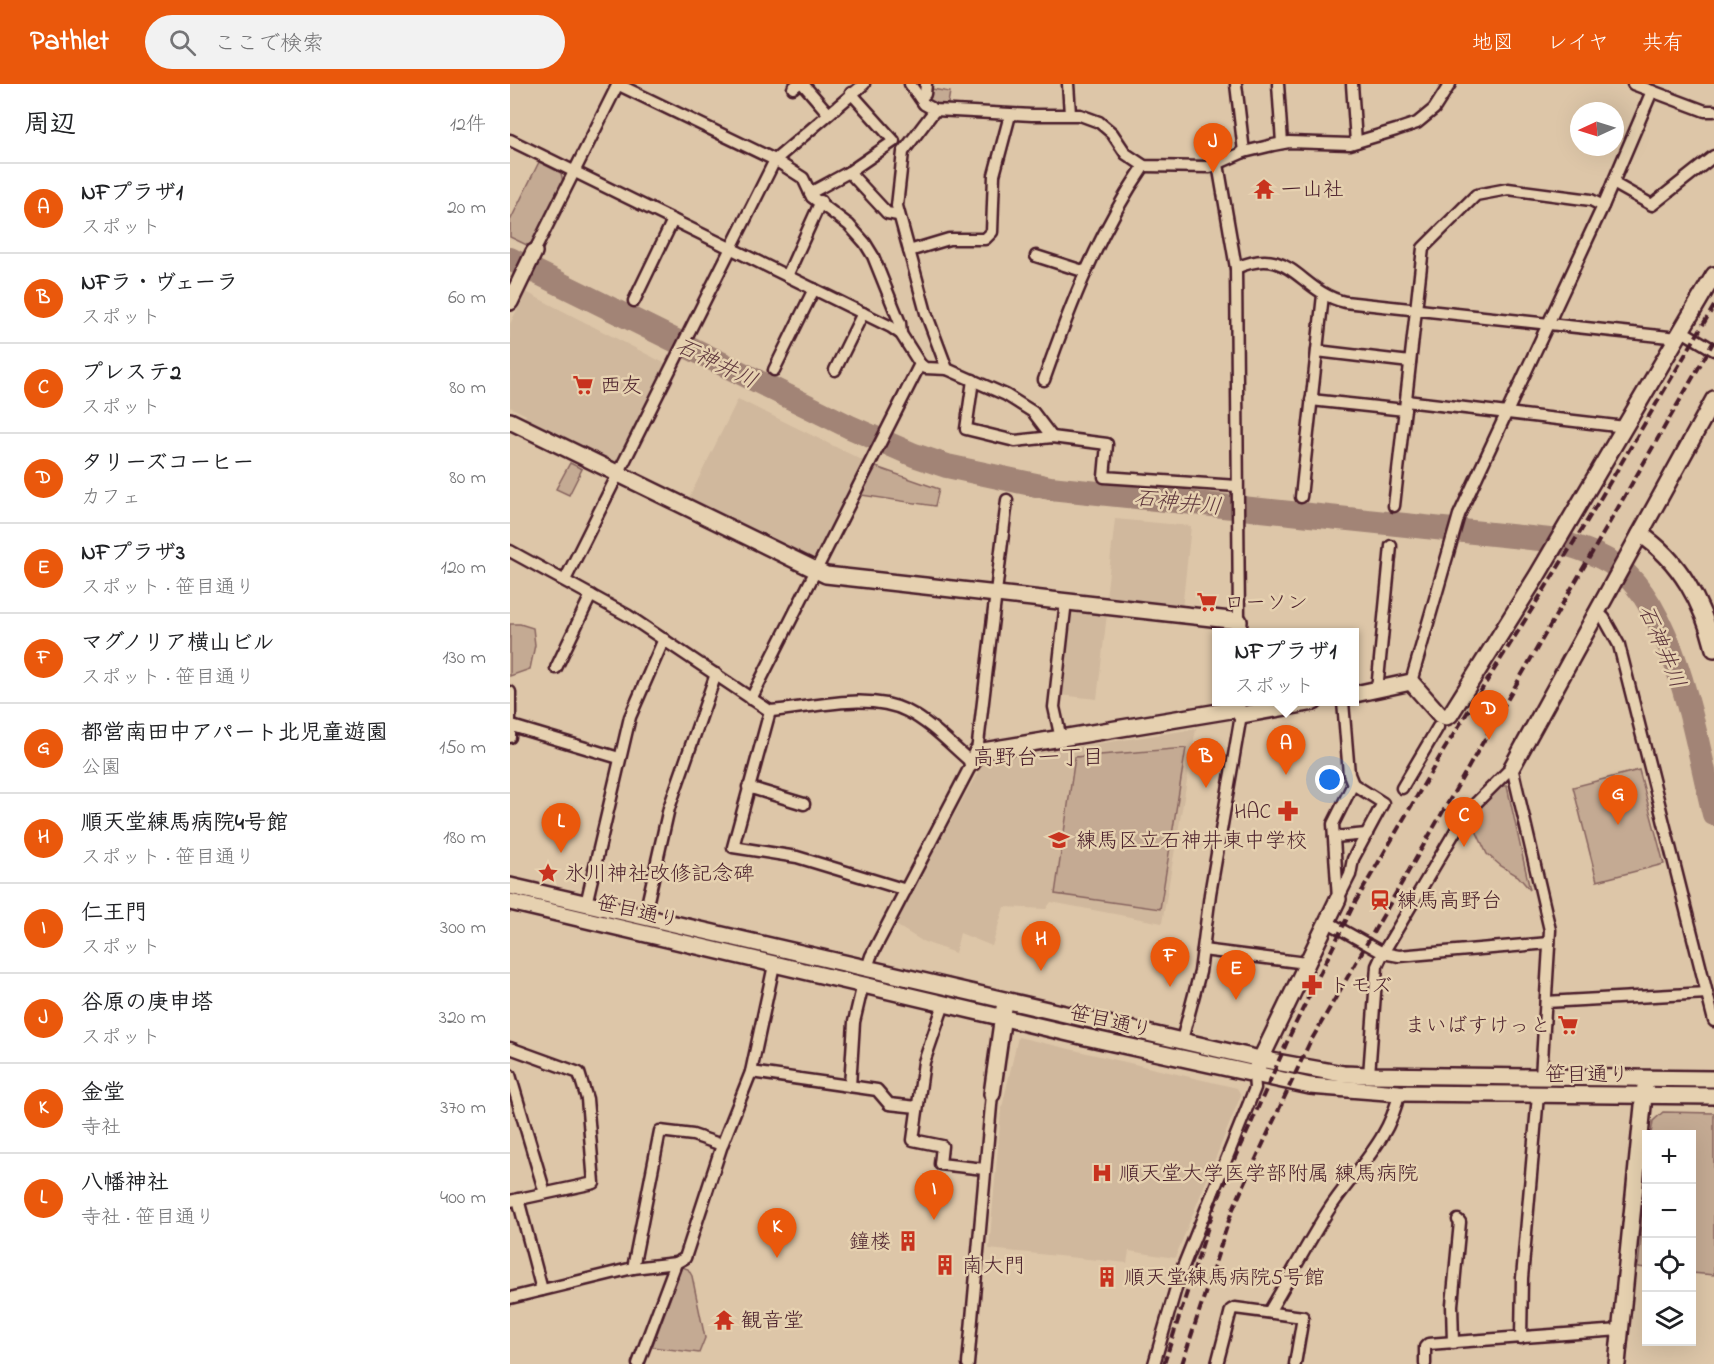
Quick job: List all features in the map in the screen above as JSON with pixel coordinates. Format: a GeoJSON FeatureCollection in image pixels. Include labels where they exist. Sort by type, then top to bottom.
{"type":"FeatureCollection","features":[{"type":"Feature","properties":{"kind":"street"},"geometry":{"type":"LineString","coordinates":[[510,302],[618,84],[775,160],[804,178],[810,193],[849,225],[873,256],[900,323],[901,334],[920,364],[925,368],[947,369],[1006,395],[1033,411],[1052,436]]}},
{"type":"Feature","properties":{"kind":"street"},"geometry":{"type":"LineString","coordinates":[[565,580],[775,160],[864,84]]}},
{"type":"Feature","properties":{"kind":"street"},"geometry":{"type":"LineString","coordinates":[[910,84],[924,104],[935,110],[1010,115],[1080,115],[1099,122],[1112,133],[1126,154],[1144,166],[1210,167],[1244,152],[1282,143],[1356,142],[1417,123],[1434,109],[1450,84]]}},
{"type":"Feature","properties":{"kind":"street"},"geometry":{"type":"LineString","coordinates":[[920,98],[925,94],[926,84]]}},
{"type":"Feature","properties":{"kind":"street"},"geometry":{"type":"LineString","coordinates":[[1068,84],[1070,114]]}},
{"type":"Feature","properties":{"kind":"street"},"geometry":{"type":"LineString","coordinates":[[1236,84],[1244,152]]}},
{"type":"Feature","properties":{"kind":"street"},"geometry":{"type":"LineString","coordinates":[[1278,84],[1282,143]]}},
{"type":"Feature","properties":{"kind":"street"},"geometry":{"type":"LineString","coordinates":[[1352,84],[1356,142]]}},
{"type":"Feature","properties":{"kind":"street"},"geometry":{"type":"LineString","coordinates":[[1633,84],[1705,111],[1714,111]]}},
{"type":"Feature","properties":{"kind":"street"},"geometry":{"type":"LineString","coordinates":[[798,85],[828,113]]}},
{"type":"Feature","properties":{"kind":"street"},"geometry":{"type":"LineString","coordinates":[[1410,682],[1459,515],[1603,206],[1652,92]]}},
{"type":"Feature","properties":{"kind":"street"},"geometry":{"type":"LineString","coordinates":[[810,193],[849,172],[894,141],[851,93]]}},
{"type":"Feature","properties":{"kind":"street"},"geometry":{"type":"LineString","coordinates":[[935,110],[903,152],[898,215],[926,313],[947,369]]}},
{"type":"Feature","properties":{"kind":"street"},"geometry":{"type":"LineString","coordinates":[[909,251],[949,239],[985,239],[992,232],[994,175],[1010,115]]}},
{"type":"Feature","properties":{"kind":"street"},"geometry":{"type":"LineString","coordinates":[[510,140],[863,313],[901,334]]}},
{"type":"Feature","properties":{"kind":"street"},"geometry":{"type":"LineString","coordinates":[[1613,183],[1652,205],[1714,156]]}},
{"type":"Feature","properties":{"kind":"street"},"geometry":{"type":"LineString","coordinates":[[510,421],[826,575],[1066,601],[1238,627],[1236,268],[1218,164]]}},
{"type":"Feature","properties":{"kind":"street"},"geometry":{"type":"LineString","coordinates":[[1044,380],[1086,272],[1126,193],[1144,166]]}},
{"type":"Feature","properties":{"kind":"street"},"geometry":{"type":"LineString","coordinates":[[849,172],[887,213],[898,215]]}},
{"type":"Feature","properties":{"kind":"street"},"geometry":{"type":"LineString","coordinates":[[1394,506],[1423,248],[1476,195],[1508,189],[1591,200],[1603,206]]}},
{"type":"Feature","properties":{"kind":"street"},"geometry":{"type":"LineString","coordinates":[[787,276],[821,201]]}},
{"type":"Feature","properties":{"kind":"street"},"geometry":{"type":"LineString","coordinates":[[634,301],[673,220]]}},
{"type":"Feature","properties":{"kind":"street"},"geometry":{"type":"LineString","coordinates":[[1036,256],[1086,272]]}},
{"type":"Feature","properties":{"kind":"street"},"geometry":{"type":"LineString","coordinates":[[1236,268],[1256,262],[1285,263],[1323,295],[1345,302],[1548,325],[1680,334],[1714,350]]}},
{"type":"Feature","properties":{"kind":"street"},"geometry":{"type":"LineString","coordinates":[[1410,682],[1440,715],[1446,717],[1450,715],[1547,559],[1714,275]]}},
{"type":"Feature","properties":{"kind":"street"},"geometry":{"type":"LineString","coordinates":[[774,370],[814,289]]}},
{"type":"Feature","properties":{"kind":"street"},"geometry":{"type":"LineString","coordinates":[[1301,497],[1323,295]]}},
{"type":"Feature","properties":{"kind":"street"},"geometry":{"type":"LineString","coordinates":[[835,370],[863,313]]}},
{"type":"Feature","properties":{"kind":"street"},"geometry":{"type":"LineString","coordinates":[[1317,351],[1410,362]]}},
{"type":"Feature","properties":{"kind":"street"},"geometry":{"type":"LineString","coordinates":[[751,699],[920,364]]}},
{"type":"Feature","properties":{"kind":"street"},"geometry":{"type":"LineString","coordinates":[[973,380],[966,429],[1015,441],[1052,436],[1107,444],[1104,477],[1237,488]]}},
{"type":"Feature","properties":{"kind":"street"},"geometry":{"type":"LineString","coordinates":[[1369,1075],[1377,966],[1383,953],[1466,813],[1512,768],[1714,399]]}},
{"type":"Feature","properties":{"kind":"street"},"geometry":{"type":"LineString","coordinates":[[1311,400],[1506,413],[1625,427]]}},
{"type":"Feature","properties":{"kind":"street"},"geometry":{"type":"LineString","coordinates":[[867,968],[975,758],[1007,500]]}},
{"type":"Feature","properties":{"kind":"street"},"geometry":{"type":"LineString","coordinates":[[1640,534],[1652,542],[1677,569],[1698,601],[1706,617],[1714,649]]}},
{"type":"Feature","properties":{"kind":"street"},"geometry":{"type":"LineString","coordinates":[[1377,690],[1391,546]]}},
{"type":"Feature","properties":{"kind":"street"},"geometry":{"type":"LineString","coordinates":[[510,551],[565,580],[664,639],[770,711],[829,703],[890,706],[915,716],[975,758],[1061,739],[1238,709],[1271,706]]}},
{"type":"Feature","properties":{"kind":"street"},"geometry":{"type":"LineString","coordinates":[[556,668],[591,595]]}},
{"type":"Feature","properties":{"kind":"street"},"geometry":{"type":"LineString","coordinates":[[1061,739],[1054,707],[1066,601]]}},
{"type":"Feature","properties":{"kind":"street"},"geometry":{"type":"LineString","coordinates":[[1597,612],[1604,618],[1619,645],[1714,1021]]}},
{"type":"Feature","properties":{"kind":"street"},"geometry":{"type":"LineString","coordinates":[[586,904],[630,717],[664,639]]}},
{"type":"Feature","properties":{"kind":"street"},"geometry":{"type":"LineString","coordinates":[[644,918],[669,808],[716,674]]}},
{"type":"Feature","properties":{"kind":"street"},"geometry":{"type":"LineString","coordinates":[[1359,693],[1410,682]]}},
{"type":"Feature","properties":{"kind":"street"},"geometry":{"type":"LineString","coordinates":[[510,692],[511,731],[619,758]]}},
{"type":"Feature","properties":{"kind":"street"},"geometry":{"type":"LineString","coordinates":[[1154,1364],[1180,1274],[1255,1088],[1254,1075],[1260,1059],[1350,875],[1353,859],[1383,803],[1353,784],[1349,774],[1343,706]]}},
{"type":"Feature","properties":{"kind":"street"},"geometry":{"type":"LineString","coordinates":[[1182,1040],[1203,950],[1238,709]]}},
{"type":"Feature","properties":{"kind":"street"},"geometry":{"type":"LineString","coordinates":[[770,711],[733,847],[798,857],[906,891]]}},
{"type":"Feature","properties":{"kind":"street"},"geometry":{"type":"LineString","coordinates":[[1402,788],[1438,727]]}},
{"type":"Feature","properties":{"kind":"street"},"geometry":{"type":"LineString","coordinates":[[1512,768],[1548,916],[1549,943],[1541,1077]]}},
{"type":"Feature","properties":{"kind":"street"},"geometry":{"type":"LineString","coordinates":[[1338,899],[1333,819],[1353,784]]}},
{"type":"Feature","properties":{"kind":"street"},"geometry":{"type":"LineString","coordinates":[[748,787],[804,804]]}},
{"type":"Feature","properties":{"kind":"street"},"geometry":{"type":"LineString","coordinates":[[1334,837],[1354,838],[1367,834]]}},
{"type":"Feature","properties":{"kind":"street","name":"笹目通り"},"geometry":{"type":"LineString","coordinates":[[510,886],[1260,1059],[1369,1075],[1714,1079]]}},
{"type":"Feature","properties":{"kind":"street","name":"笹目通り"},"geometry":{"type":"LineString","coordinates":[[510,902],[1254,1075],[1344,1090],[1399,1093],[1714,1096]]}},
{"type":"Feature","properties":{"kind":"street"},"geometry":{"type":"LineString","coordinates":[[1326,921],[1383,953],[1399,956],[1549,943]]}},
{"type":"Feature","properties":{"kind":"street"},"geometry":{"type":"LineString","coordinates":[[1203,950],[1306,963]]}},
{"type":"Feature","properties":{"kind":"street"},"geometry":{"type":"LineString","coordinates":[[510,1299],[633,1268],[676,1263],[685,1258],[722,1145],[752,1072],[774,965]]}},
{"type":"Feature","properties":{"kind":"street"},"geometry":{"type":"LineString","coordinates":[[850,1086],[854,1022],[863,984]]}},
{"type":"Feature","properties":{"kind":"street"},"geometry":{"type":"LineString","coordinates":[[1546,1002],[1707,993]]}},
{"type":"Feature","properties":{"kind":"street"},"geometry":{"type":"LineString","coordinates":[[968,1364],[984,1169],[1006,1000]]}},
{"type":"Feature","properties":{"kind":"street"},"geometry":{"type":"LineString","coordinates":[[944,1004],[924,1062],[913,1140],[942,1146],[940,1164],[984,1169]]}},
{"type":"Feature","properties":{"kind":"street"},"geometry":{"type":"LineString","coordinates":[[510,1048],[579,1073],[587,1099],[594,1183],[514,1200],[542,1290]]}},
{"type":"Feature","properties":{"kind":"street"},"geometry":{"type":"LineString","coordinates":[[752,1072],[877,1090],[889,1104],[917,1107]]}},
{"type":"Feature","properties":{"kind":"street"},"geometry":{"type":"LineString","coordinates":[[510,1075],[545,1193]]}},
{"type":"Feature","properties":{"kind":"street"},"geometry":{"type":"LineString","coordinates":[[1617,1364],[1646,1078]]}},
{"type":"Feature","properties":{"kind":"street"},"geometry":{"type":"LineString","coordinates":[[1269,1312],[1329,1210],[1363,1167],[1380,1140],[1396,1110],[1399,1093]]}},
{"type":"Feature","properties":{"kind":"street"},"geometry":{"type":"LineString","coordinates":[[1521,1338],[1522,1278],[1538,1095]]}},
{"type":"Feature","properties":{"kind":"street"},"geometry":{"type":"LineString","coordinates":[[633,1268],[660,1131],[693,1135],[722,1145]]}},
{"type":"Feature","properties":{"kind":"street"},"geometry":{"type":"LineString","coordinates":[[1453,1343],[1452,1305],[1460,1222],[1458,1220]]}},
{"type":"Feature","properties":{"kind":"street"},"geometry":{"type":"LineString","coordinates":[[638,1364],[676,1263]]}},
{"type":"Feature","properties":{"kind":"street"},"geometry":{"type":"LineString","coordinates":[[1217,1364],[1232,1309],[1303,1317],[1295,1364]]}},
{"type":"Feature","properties":{"kind":"street"},"geometry":{"type":"LineString","coordinates":[[1425,1364],[1426,1346],[1620,1330]]}},
{"type":"Feature","properties":{"kind":"shaded area"},"geometry":{"type":"Polygon","coordinates":[[[932,89],[950,92],[947,109],[929,103],[932,89]]]}},
{"type":"Feature","properties":{"kind":"shaded area"},"geometry":{"type":"Polygon","coordinates":[[[539,162],[561,173],[563,182],[531,247],[510,237],[510,221],[539,162]]]}},
{"type":"Feature","properties":{"kind":"shaded area","name":"西友"},"geometry":{"type":"Polygon","coordinates":[[[526,292],[666,364],[618,461],[612,463],[524,419],[526,415],[510,407],[510,324],[526,292]]]}},
{"type":"Feature","properties":{"kind":"shaded area"},"geometry":{"type":"Polygon","coordinates":[[[738,399],[864,461],[815,560],[688,500],[738,399]]]}},
{"type":"Feature","properties":{"kind":"shaded area"},"geometry":{"type":"Polygon","coordinates":[[[570,463],[582,469],[569,495],[556,489],[570,463]]]}},
{"type":"Feature","properties":{"kind":"shaded area"},"geometry":{"type":"Polygon","coordinates":[[[876,467],[939,489],[935,506],[861,495],[876,467]]]}},
{"type":"Feature","properties":{"kind":"shaded area"},"geometry":{"type":"Polygon","coordinates":[[[1115,519],[1191,526],[1182,609],[1106,599],[1115,519]]]}},
{"type":"Feature","properties":{"kind":"shaded area"},"geometry":{"type":"Polygon","coordinates":[[[1071,609],[1107,614],[1097,699],[1060,695],[1071,609]]]}},
{"type":"Feature","properties":{"kind":"shaded area"},"geometry":{"type":"Polygon","coordinates":[[[510,624],[533,628],[535,645],[530,669],[510,676],[510,624]]]}},
{"type":"Feature","properties":{"kind":"shaded area","name":"練馬区立石神井東中学校"},"geometry":{"type":"Polygon","coordinates":[[[1196,729],[1162,923],[1051,902],[1046,909],[1004,907],[992,946],[960,933],[955,953],[922,941],[894,924],[984,761],[1196,729]]]}},
{"type":"Feature","properties":{"kind":"shaded area"},"geometry":{"type":"Polygon","coordinates":[[[1186,748],[1160,909],[1055,894],[1075,757],[1186,748]]]}},
{"type":"Feature","properties":{"kind":"shaded area"},"geometry":{"type":"Polygon","coordinates":[[[1639,770],[1664,864],[1597,881],[1573,787],[1639,770]]]}},
{"type":"Feature","properties":{"kind":"shaded area"},"geometry":{"type":"Polygon","coordinates":[[[1499,786],[1507,786],[1530,890],[1518,876],[1487,854],[1471,820],[1480,804],[1499,786]]]}},
{"type":"Feature","properties":{"kind":"shaded area","name":"順天堂大学医学部附属 練馬病院"},"geometry":{"type":"Polygon","coordinates":[[[1018,1037],[1237,1088],[1241,1095],[1175,1258],[1129,1251],[1127,1263],[989,1249],[1001,1112],[1018,1037]]]}},
{"type":"Feature","properties":{"kind":"shaded area"},"geometry":{"type":"Polygon","coordinates":[[[1663,1112],[1714,1113],[1714,1275],[1696,1273],[1696,1130],[1652,1130],[1653,1121],[1663,1112]]]}},
{"type":"Feature","properties":{"kind":"shaded area"},"geometry":{"type":"Polygon","coordinates":[[[1642,1226],[1642,1268],[1638,1267],[1642,1226]]]}},
{"type":"Feature","properties":{"kind":"shaded area"},"geometry":{"type":"Polygon","coordinates":[[[682,1267],[688,1269],[692,1276],[705,1338],[699,1353],[652,1347],[682,1267]]]}},
{"type":"Feature","properties":{"kind":"waterway","name":"石神井川"},"geometry":{"type":"LineString","coordinates":[[510,259],[850,427],[914,455],[947,466],[1050,488],[1550,540],[1596,555],[1610,562],[1633,581],[1652,608],[1667,640],[1691,714],[1714,814]]}},
{"type":"Feature","properties":{"kind":"railway"},"geometry":{"type":"LineString","coordinates":[[1164,1364],[1215,1205],[1291,1033],[1352,908],[1442,753],[1587,521],[1714,306]]}},
{"type":"Feature","properties":{"kind":"railway"},"geometry":{"type":"LineString","coordinates":[[1182,1364],[1232,1211],[1309,1044],[1714,341]]}},
{"type":"Feature","properties":{"kind":"place","name":"谷原の庚申塔"},"geometry":{"type":"Point","coordinates":[1213,173]}},
{"type":"Feature","properties":{"kind":"place","name":"一山社"},"geometry":{"type":"Point","coordinates":[1264,189]}},
{"type":"Feature","properties":{"kind":"place","name":"西友"},"geometry":{"type":"Point","coordinates":[583,385]}},
{"type":"Feature","properties":{"kind":"place","name":"ローソン"},"geometry":{"type":"Point","coordinates":[1207,602]}},
{"type":"Feature","properties":{"kind":"place","name":"タリーズコーヒー"},"geometry":{"type":"Point","coordinates":[1489,740]}},
{"type":"Feature","properties":{"kind":"place","name":"NFプラザ1"},"geometry":{"type":"Point","coordinates":[1286,775]}},
{"type":"Feature","properties":{"kind":"place","name":"NFラ・ヴェーラ"},"geometry":{"type":"Point","coordinates":[1206,788]}},
{"type":"Feature","properties":{"kind":"place","name":"HAC"},"geometry":{"type":"Point","coordinates":[1288,811]}},
{"type":"Feature","properties":{"kind":"place","name":"都営南田中アパート北児童遊園"},"geometry":{"type":"Point","coordinates":[1618,825]}},
{"type":"Feature","properties":{"kind":"place","name":"練馬区立石神井東中学校"},"geometry":{"type":"Point","coordinates":[1059,840]}},
{"type":"Feature","properties":{"kind":"place","name":"プレステ2"},"geometry":{"type":"Point","coordinates":[1464,847]}},
{"type":"Feature","properties":{"kind":"place","name":"八幡神社"},"geometry":{"type":"Point","coordinates":[561,853]}},
{"type":"Feature","properties":{"kind":"place","name":"氷川神社改修記念碑"},"geometry":{"type":"Point","coordinates":[548,873]}},
{"type":"Feature","properties":{"kind":"place","name":"練馬高野台"},"geometry":{"type":"Point","coordinates":[1380,900]}},
{"type":"Feature","properties":{"kind":"place","name":"順天堂練馬病院4号館"},"geometry":{"type":"Point","coordinates":[1041,971]}},
{"type":"Feature","properties":{"kind":"place","name":"トモズ"},"geometry":{"type":"Point","coordinates":[1312,985]}},
{"type":"Feature","properties":{"kind":"place","name":"マグノリア横山ビル"},"geometry":{"type":"Point","coordinates":[1170,987]}},
{"type":"Feature","properties":{"kind":"place","name":"NFプラザ3"},"geometry":{"type":"Point","coordinates":[1236,1000]}},
{"type":"Feature","properties":{"kind":"place","name":"まいばすけっと"},"geometry":{"type":"Point","coordinates":[1568,1025]}},
{"type":"Feature","properties":{"kind":"place","name":"順天堂大学医学部附属 練馬病院"},"geometry":{"type":"Point","coordinates":[1102,1173]}},
{"type":"Feature","properties":{"kind":"place","name":"仁王門"},"geometry":{"type":"Point","coordinates":[934,1220]}},
{"type":"Feature","properties":{"kind":"place","name":"鐘楼"},"geometry":{"type":"Point","coordinates":[908,1241]}},
{"type":"Feature","properties":{"kind":"place","name":"金堂"},"geometry":{"type":"Point","coordinates":[777,1258]}},
{"type":"Feature","properties":{"kind":"place","name":"南大門"},"geometry":{"type":"Point","coordinates":[945,1265]}},
{"type":"Feature","properties":{"kind":"place","name":"順天堂練馬病院5号館"},"geometry":{"type":"Point","coordinates":[1107,1277]}},
{"type":"Feature","properties":{"kind":"place","name":"観音堂"},"geometry":{"type":"Point","coordinates":[724,1320]}},
{"type":"Feature","properties":{"kind":"district","name":"高野台一丁目"},"geometry":{"type":"Point","coordinates":[1038,756]}}]}
